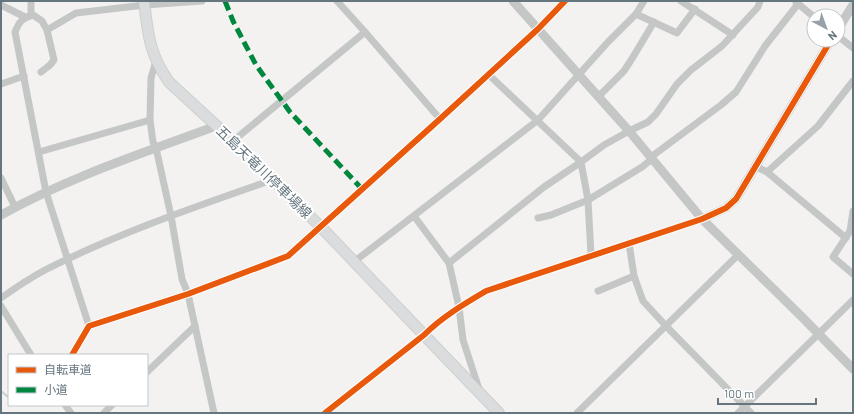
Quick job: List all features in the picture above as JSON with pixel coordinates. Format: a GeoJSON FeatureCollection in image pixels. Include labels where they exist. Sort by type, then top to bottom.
{"type":"FeatureCollection","features":[{"type":"Feature","properties":{"kind":"main road","name":"五島天竜川停車場線"},"geometry":{"type":"LineString","coordinates":[[145,3],[147,30],[151,46],[156,61],[169,82],[233,141],[355,261],[499,413]]}},
{"type":"Feature","properties":{"kind":"street"},"geometry":{"type":"LineString","coordinates":[[31,1],[28,16],[19,23],[16,32],[46,192],[89,326]]}},
{"type":"Feature","properties":{"kind":"street"},"geometry":{"type":"LineString","coordinates":[[47,30],[76,13],[145,3],[202,1]]}},
{"type":"Feature","properties":{"kind":"street"},"geometry":{"type":"LineString","coordinates":[[337,1],[440,119]]}},
{"type":"Feature","properties":{"kind":"street"},"geometry":{"type":"LineString","coordinates":[[513,1],[629,131],[702,219],[853,369]]}},
{"type":"Feature","properties":{"kind":"street"},"geometry":{"type":"LineString","coordinates":[[73,354],[89,326],[188,294],[288,256],[538,29],[565,1]]}},
{"type":"Feature","properties":{"kind":"street"},"geometry":{"type":"LineString","coordinates":[[355,261],[538,120],[578,74],[636,14],[644,1]]}},
{"type":"Feature","properties":{"kind":"street"},"geometry":{"type":"LineString","coordinates":[[681,1],[733,35]]}},
{"type":"Feature","properties":{"kind":"street"},"geometry":{"type":"LineString","coordinates":[[449,262],[544,187],[604,145],[648,122],[656,114],[677,84],[691,70],[722,46],[733,35],[758,7],[760,1]]}},
{"type":"Feature","properties":{"kind":"street"},"geometry":{"type":"LineString","coordinates":[[538,218],[551,215],[588,200],[642,167],[651,158],[736,92],[765,46],[796,3],[806,11]]}},
{"type":"Feature","properties":{"kind":"street"},"geometry":{"type":"LineString","coordinates":[[1,5],[28,16],[33,15],[42,21],[47,30],[54,60],[41,72]]}},
{"type":"Feature","properties":{"kind":"street"},"geometry":{"type":"LineString","coordinates":[[846,16],[853,5]]}},
{"type":"Feature","properties":{"kind":"street"},"geometry":{"type":"LineString","coordinates":[[636,14],[677,33],[695,9]]}},
{"type":"Feature","properties":{"kind":"street"},"geometry":{"type":"LineString","coordinates":[[598,97],[624,71],[634,57],[654,22]]}},
{"type":"Feature","properties":{"kind":"street"},"geometry":{"type":"LineString","coordinates":[[233,141],[365,32]]}},
{"type":"Feature","properties":{"kind":"street"},"geometry":{"type":"LineString","coordinates":[[325,413],[424,335],[433,326],[459,307],[486,291],[702,219],[726,208],[736,199],[826,48]]}},
{"type":"Feature","properties":{"kind":"street"},"geometry":{"type":"LineString","coordinates":[[156,61],[151,78],[150,120],[153,142],[156,148],[171,216],[182,279],[188,294],[214,413]]}},
{"type":"Feature","properties":{"kind":"street"},"geometry":{"type":"LineString","coordinates":[[488,74],[581,162],[588,200],[591,255]]}},
{"type":"Feature","properties":{"kind":"street"},"geometry":{"type":"LineString","coordinates":[[1,84],[24,76]]}},
{"type":"Feature","properties":{"kind":"street"},"geometry":{"type":"LineString","coordinates":[[767,172],[818,126],[853,81]]}},
{"type":"Feature","properties":{"kind":"street"},"geometry":{"type":"LineString","coordinates":[[38,152],[150,120]]}},
{"type":"Feature","properties":{"kind":"street"},"geometry":{"type":"LineString","coordinates":[[1,215],[78,177],[216,126]]}},
{"type":"Feature","properties":{"kind":"street"},"geometry":{"type":"LineString","coordinates":[[755,166],[767,172],[846,238]]}},
{"type":"Feature","properties":{"kind":"street"},"geometry":{"type":"LineString","coordinates":[[1,178],[15,208]]}},
{"type":"Feature","properties":{"kind":"street"},"geometry":{"type":"LineString","coordinates":[[1,298],[44,271],[110,240],[171,216],[272,180]]}},
{"type":"Feature","properties":{"kind":"street"},"geometry":{"type":"LineString","coordinates":[[853,211],[851,231],[833,257],[853,274]]}},
{"type":"Feature","properties":{"kind":"street"},"geometry":{"type":"LineString","coordinates":[[414,216],[449,262],[459,307],[463,340],[481,394]]}},
{"type":"Feature","properties":{"kind":"street"},"geometry":{"type":"LineString","coordinates":[[629,243],[634,276],[642,301],[751,413]]}},
{"type":"Feature","properties":{"kind":"street"},"geometry":{"type":"LineString","coordinates":[[577,413],[738,255]]}},
{"type":"Feature","properties":{"kind":"street"},"geometry":{"type":"LineString","coordinates":[[598,291],[634,276]]}},
{"type":"Feature","properties":{"kind":"street"},"geometry":{"type":"LineString","coordinates":[[738,413],[853,300]]}},
{"type":"Feature","properties":{"kind":"street"},"geometry":{"type":"LineString","coordinates":[[1,306],[30,354]]}},
{"type":"Feature","properties":{"kind":"street"},"geometry":{"type":"LineString","coordinates":[[148,371],[195,326]]}},
{"type":"Feature","properties":{"kind":"waterway"},"geometry":{"type":"LineString","coordinates":[[1,391],[8,397]]}},
{"type":"Feature","properties":{"kind":"marked path"},"geometry":{"type":"LineString","coordinates":[[225,1],[233,21],[256,65],[290,112],[362,189]]}},
{"type":"Feature","properties":{"kind":"cycle path"},"geometry":{"type":"LineString","coordinates":[[73,354],[89,326],[188,294],[288,256],[538,29],[565,1]]}},
{"type":"Feature","properties":{"kind":"cycle path"},"geometry":{"type":"LineString","coordinates":[[325,413],[431,328],[461,306],[486,291],[702,219],[726,208],[736,199],[826,48]]}}]}
